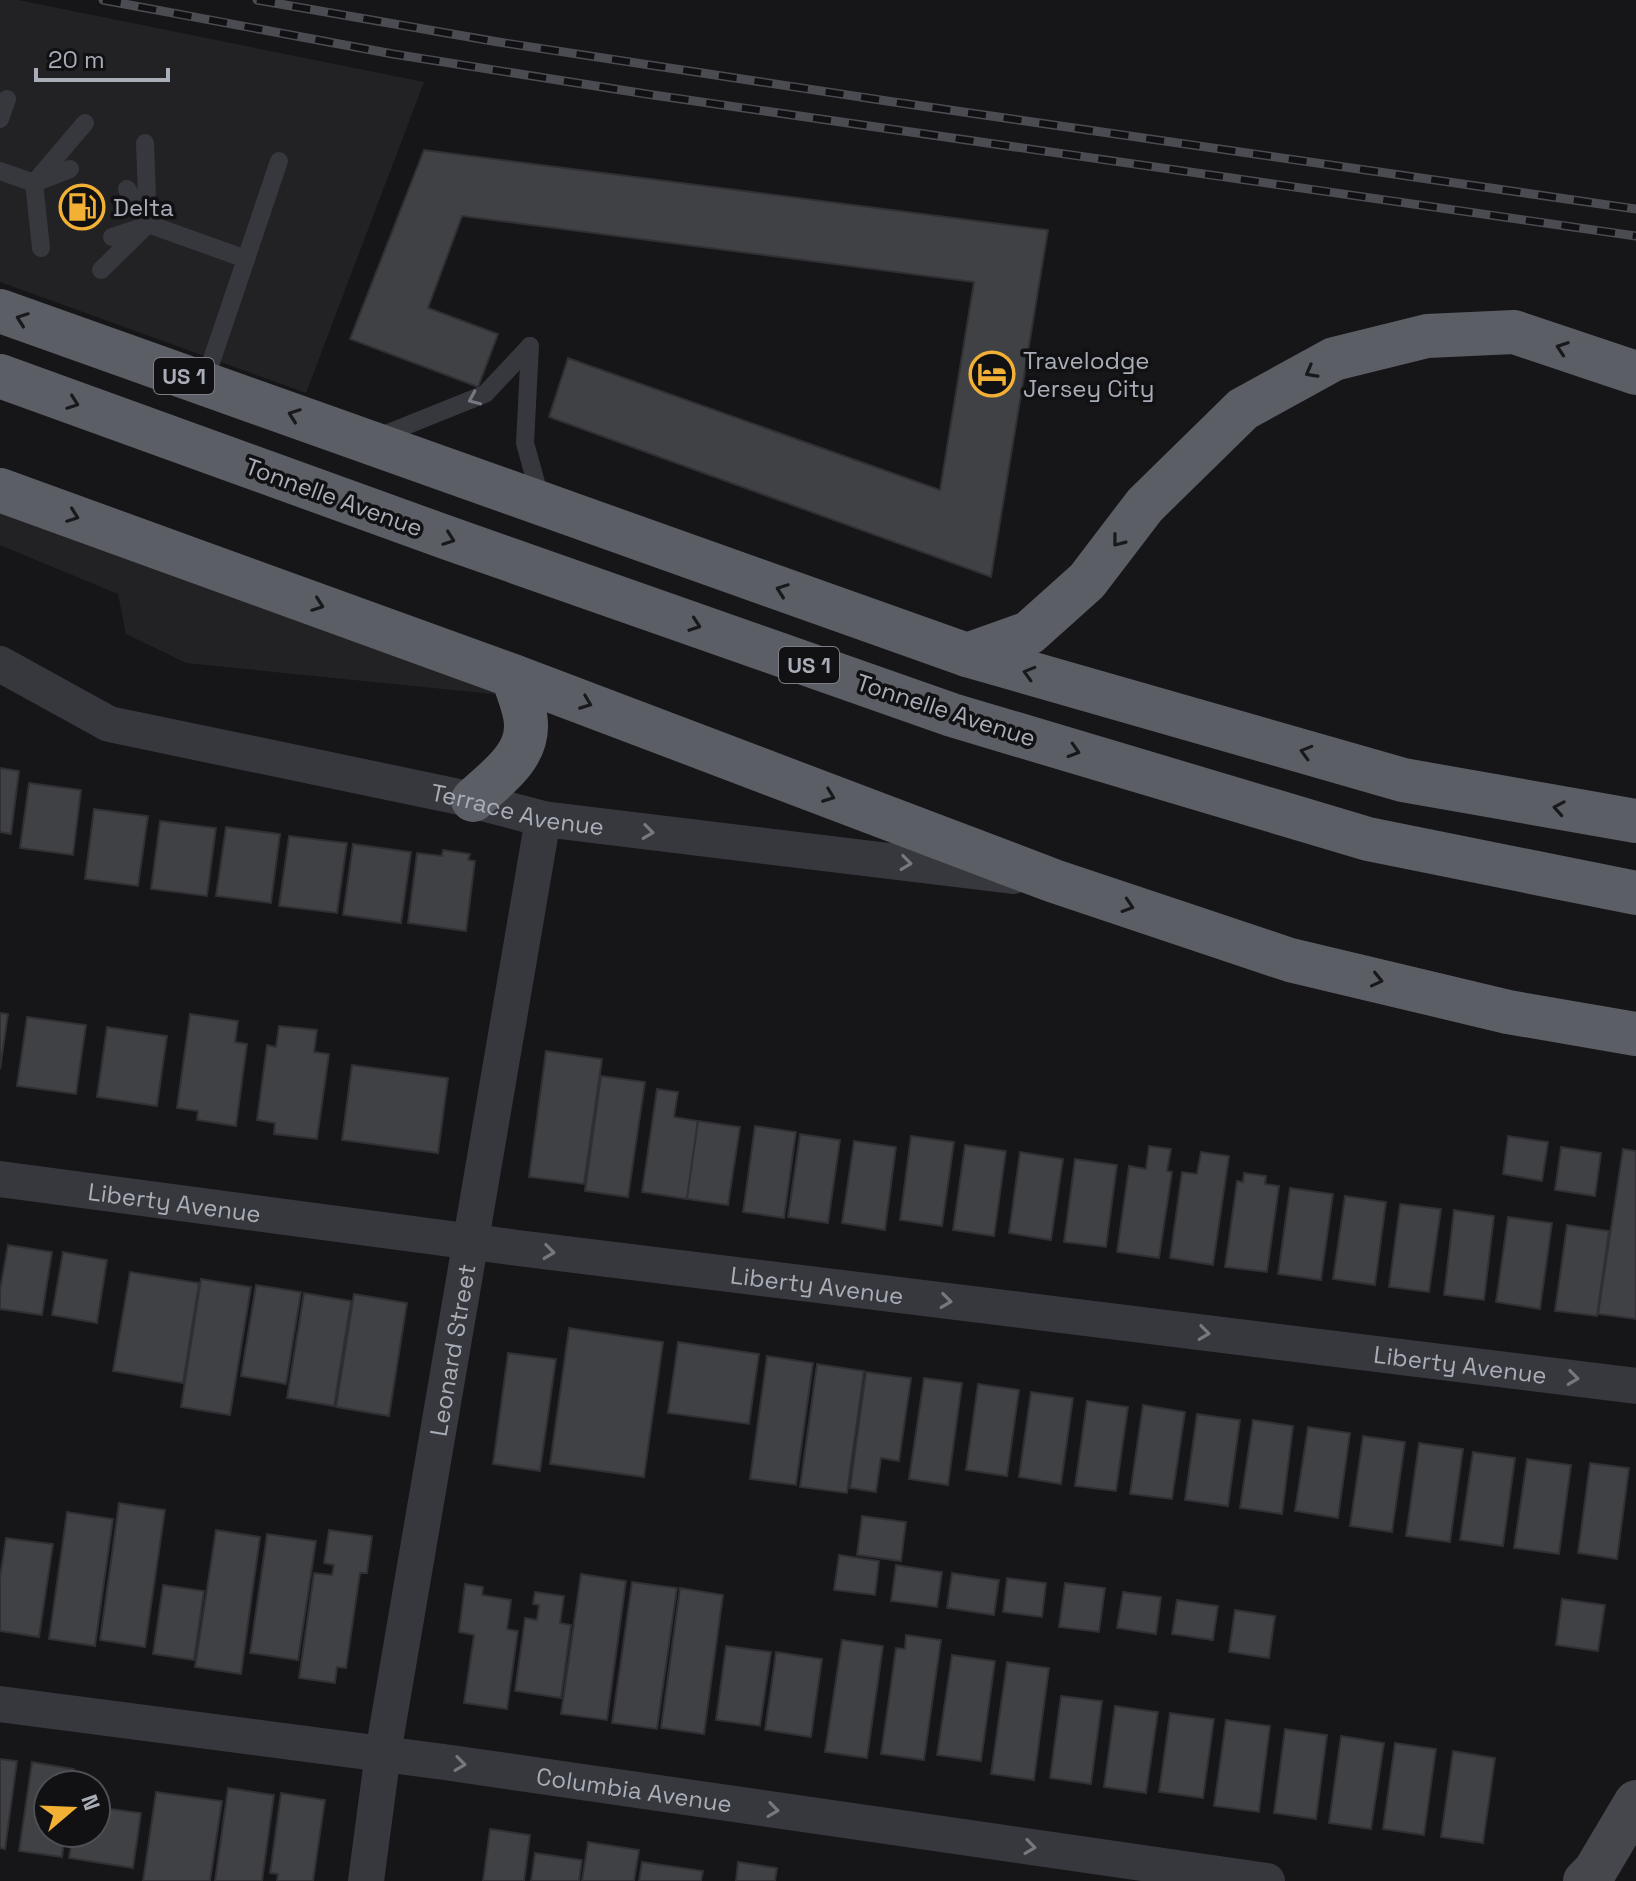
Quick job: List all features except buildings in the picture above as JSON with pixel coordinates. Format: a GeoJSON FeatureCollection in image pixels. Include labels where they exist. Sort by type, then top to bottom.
{"type":"FeatureCollection","features":[{"type":"Feature","properties":{"kind":"highway","name":"US 1"},"geometry":{"type":"LineString","coordinates":[[0,311],[967,655],[1403,780],[1636,821]]}},
{"type":"Feature","properties":{"kind":"highway"},"geometry":{"type":"LineString","coordinates":[[967,655],[1029,633],[1087,581],[1145,505],[1243,409],[1334,359],[1427,336],[1514,332],[1636,373]]}},
{"type":"Feature","properties":{"kind":"highway","name":"Tonnelle Avenue"},"geometry":{"type":"LineString","coordinates":[[0,376],[952,715],[1368,839],[1636,893]]}},
{"type":"Feature","properties":{"kind":"highway"},"geometry":{"type":"LineString","coordinates":[[0,490],[513,676],[1054,881],[1290,960],[1508,1012],[1636,1034]]}},
{"type":"Feature","properties":{"kind":"highway"},"geometry":{"type":"LineString","coordinates":[[473,800],[517,758],[525,736],[527,723],[513,676]]}},
{"type":"Feature","properties":{"kind":"main road"},"geometry":{"type":"LineString","coordinates":[[1585,1881],[1595,1871],[1636,1802]]}},
{"type":"Feature","properties":{"kind":"street","name":"Terrace Avenue"},"geometry":{"type":"LineString","coordinates":[[0,664],[109,724],[473,800],[543,819],[1054,881]]}},
{"type":"Feature","properties":{"kind":"street","name":"Leonard Street"},"geometry":{"type":"LineString","coordinates":[[366,1881],[383,1753],[543,819]]}},
{"type":"Feature","properties":{"kind":"street","name":"Liberty Avenue"},"geometry":{"type":"LineString","coordinates":[[0,1179],[472,1242],[1636,1386]]}},
{"type":"Feature","properties":{"kind":"street","name":"Columbia Avenue"},"geometry":{"type":"LineString","coordinates":[[0,1704],[383,1753],[1267,1881]]}},
{"type":"Feature","properties":{"kind":"lane"},"geometry":{"type":"LineString","coordinates":[[0,119],[7,99]]}},
{"type":"Feature","properties":{"kind":"lane"},"geometry":{"type":"LineString","coordinates":[[41,248],[34,183],[85,123]]}},
{"type":"Feature","properties":{"kind":"lane"},"geometry":{"type":"LineString","coordinates":[[101,270],[148,224],[145,143]]}},
{"type":"Feature","properties":{"kind":"lane"},"geometry":{"type":"LineString","coordinates":[[204,383],[279,161]]}},
{"type":"Feature","properties":{"kind":"lane"},"geometry":{"type":"LineString","coordinates":[[0,171],[34,183],[70,169]]}},
{"type":"Feature","properties":{"kind":"lane"},"geometry":{"type":"LineString","coordinates":[[34,183],[51,216]]}},
{"type":"Feature","properties":{"kind":"lane"},"geometry":{"type":"LineString","coordinates":[[127,189],[148,224],[246,259]]}},
{"type":"Feature","properties":{"kind":"lane"},"geometry":{"type":"LineString","coordinates":[[112,237],[148,224]]}},
{"type":"Feature","properties":{"kind":"lane"},"geometry":{"type":"LineString","coordinates":[[367,442],[485,394],[530,346],[525,443],[542,504]]}},
{"type":"Feature","properties":{"kind":"shaded area"},"geometry":{"type":"Polygon","coordinates":[[[0,0],[18,0],[424,82],[306,393],[0,282],[0,0]]]}},
{"type":"Feature","properties":{"kind":"shaded area"},"geometry":{"type":"Polygon","coordinates":[[[0,483],[541,699],[186,663],[126,634],[118,594],[0,545],[0,483]]]}},
{"type":"Feature","properties":{"kind":"railway"},"geometry":{"type":"LineString","coordinates":[[103,0],[393,54],[653,95],[1636,236]]}},
{"type":"Feature","properties":{"kind":"railway"},"geometry":{"type":"LineString","coordinates":[[257,0],[498,42],[887,101],[1636,209]]}},
{"type":"Feature","properties":{"kind":"place","name":"Delta"},"geometry":{"type":"Point","coordinates":[82,207]}},
{"type":"Feature","properties":{"kind":"place","name":"Travelodge Jersey City"},"geometry":{"type":"Point","coordinates":[992,374]}}]}
